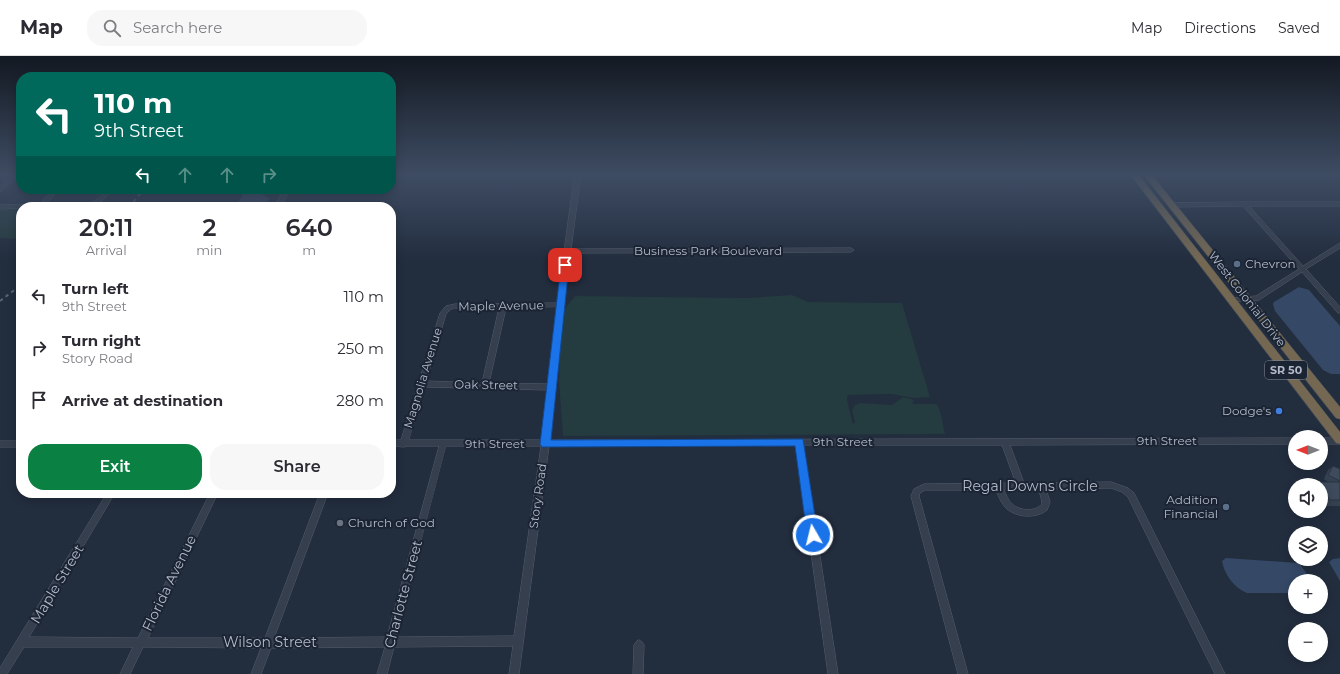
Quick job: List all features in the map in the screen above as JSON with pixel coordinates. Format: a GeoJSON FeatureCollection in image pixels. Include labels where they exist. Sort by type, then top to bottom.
{"type":"FeatureCollection","features":[{"type":"Feature","properties":{"kind":"highway","name":"West Colonial Drive"},"geometry":{"type":"LineString","coordinates":[[1156,203],[1340,440]]}},
{"type":"Feature","properties":{"kind":"highway"},"geometry":{"type":"LineString","coordinates":[[1166,203],[1172,205]]}},
{"type":"Feature","properties":{"kind":"highway","name":"West Colonial Drive"},"geometry":{"type":"LineString","coordinates":[[1172,205],[1340,415]]}},
{"type":"Feature","properties":{"kind":"street","name":"Story Road"},"geometry":{"type":"LineString","coordinates":[[514,674],[545,444],[562,305],[566,251],[574,203]]}},
{"type":"Feature","properties":{"kind":"street"},"geometry":{"type":"LineString","coordinates":[[1244,204],[1340,311]]}},
{"type":"Feature","properties":{"kind":"street"},"geometry":{"type":"LineString","coordinates":[[1172,205],[1340,204]]}},
{"type":"Feature","properties":{"kind":"street"},"geometry":{"type":"LineString","coordinates":[[0,207],[16,207]]}},
{"type":"Feature","properties":{"kind":"street"},"geometry":{"type":"LineString","coordinates":[[1232,300],[1257,298],[1340,245]]}},
{"type":"Feature","properties":{"kind":"street","name":"Business Park Boulevard"},"geometry":{"type":"LineString","coordinates":[[566,251],[851,250]]}},
{"type":"Feature","properties":{"kind":"street"},"geometry":{"type":"LineString","coordinates":[[1332,302],[1340,302]]}},
{"type":"Feature","properties":{"kind":"street","name":"Maple Avenue"},"geometry":{"type":"LineString","coordinates":[[443,313],[448,308],[455,306],[562,305]]}},
{"type":"Feature","properties":{"kind":"street"},"geometry":{"type":"LineString","coordinates":[[485,385],[503,306]]}},
{"type":"Feature","properties":{"kind":"street","name":"Magnolia Avenue"},"geometry":{"type":"LineString","coordinates":[[404,444],[443,313]]}},
{"type":"Feature","properties":{"kind":"street","name":"Oak Street"},"geometry":{"type":"LineString","coordinates":[[421,384],[551,387]]}},
{"type":"Feature","properties":{"kind":"street"},"geometry":{"type":"LineString","coordinates":[[1328,441],[1340,440]]}},
{"type":"Feature","properties":{"kind":"street","name":"9th Street"},"geometry":{"type":"LineString","coordinates":[[396,444],[1288,441]]}},
{"type":"Feature","properties":{"kind":"street"},"geometry":{"type":"LineString","coordinates":[[799,442],[833,674]]}},
{"type":"Feature","properties":{"kind":"street"},"geometry":{"type":"LineString","coordinates":[[1004,442],[1021,486]]}},
{"type":"Feature","properties":{"kind":"street"},"geometry":{"type":"LineString","coordinates":[[0,445],[16,444]]}},
{"type":"Feature","properties":{"kind":"street","name":"Charlotte Street"},"geometry":{"type":"LineString","coordinates":[[382,674],[442,444]]}},
{"type":"Feature","properties":{"kind":"street","name":"Regal Downs Circle"},"geometry":{"type":"LineString","coordinates":[[964,674],[915,496],[917,491],[924,487],[1111,485],[1125,490],[1131,495],[1220,674]]}},
{"type":"Feature","properties":{"kind":"street"},"geometry":{"type":"LineString","coordinates":[[999,486],[1006,504],[1021,512],[1040,511],[1045,508],[1047,502],[1041,486]]}},
{"type":"Feature","properties":{"kind":"street","name":"Maple Street"},"geometry":{"type":"LineString","coordinates":[[2,674],[108,498]]}},
{"type":"Feature","properties":{"kind":"street","name":"Florida Avenue"},"geometry":{"type":"LineString","coordinates":[[125,674],[212,498]]}},
{"type":"Feature","properties":{"kind":"street"},"geometry":{"type":"LineString","coordinates":[[256,674],[322,498]]}},
{"type":"Feature","properties":{"kind":"street","name":"Wilson Street"},"geometry":{"type":"LineString","coordinates":[[22,642],[268,643],[519,641]]}},
{"type":"Feature","properties":{"kind":"street"},"geometry":{"type":"LineString","coordinates":[[638,674],[639,645]]}},
{"type":"Feature","properties":{"kind":"green space"},"geometry":{"type":"Polygon","coordinates":[[[0,209],[16,209],[16,239],[0,238],[0,209]]]}},
{"type":"Feature","properties":{"kind":"green space"},"geometry":{"type":"Polygon","coordinates":[[[792,295],[808,302],[902,303],[930,397],[913,398],[891,394],[848,395],[847,399],[852,421],[853,424],[855,422],[852,410],[855,405],[861,403],[892,405],[903,397],[914,401],[912,404],[937,404],[941,414],[945,434],[563,436],[559,382],[560,330],[562,312],[575,296],[748,298],[792,295]]]}},
{"type":"Feature","properties":{"kind":"water"},"geometry":{"type":"Polygon","coordinates":[[[1299,287],[1309,290],[1340,326],[1340,374],[1331,374],[1323,370],[1275,311],[1273,304],[1274,302],[1299,287]]]}},
{"type":"Feature","properties":{"kind":"water"},"geometry":{"type":"Polygon","coordinates":[[[1226,558],[1288,562],[1288,566],[1301,566],[1307,574],[1288,574],[1288,593],[1247,593],[1238,588],[1230,580],[1227,576],[1222,561],[1226,558]]]}},
{"type":"Feature","properties":{"kind":"water"},"geometry":{"type":"Polygon","coordinates":[[[1340,558],[1340,581],[1329,562],[1333,559],[1340,558]]]}},
{"type":"Feature","properties":{"kind":"building"},"geometry":{"type":"Polygon","coordinates":[[[1333,466],[1340,469],[1340,481],[1328,475],[1333,466]]]}},
{"type":"Feature","properties":{"kind":"building"},"geometry":{"type":"Polygon","coordinates":[[[1328,482],[1340,482],[1340,500],[1330,500],[1328,497],[1328,482]]]}},
{"type":"Feature","properties":{"kind":"railway"},"geometry":{"type":"LineString","coordinates":[[0,301],[16,289]]}},
{"type":"Feature","properties":{"kind":"place","name":"Chevron"},"geometry":{"type":"Point","coordinates":[1237,264]}},
{"type":"Feature","properties":{"kind":"place","name":"Dodge's"},"geometry":{"type":"Point","coordinates":[1279,411]}},
{"type":"Feature","properties":{"kind":"place","name":"Addition Financial"},"geometry":{"type":"Point","coordinates":[1226,507]}},
{"type":"Feature","properties":{"kind":"place","name":"Church of God"},"geometry":{"type":"Point","coordinates":[340,523]}},
{"type":"Feature","properties":{"kind":"route"},"geometry":{"type":"LineString","coordinates":[[565,265],[562,305],[545,444],[799,442],[813,535]]}}]}
